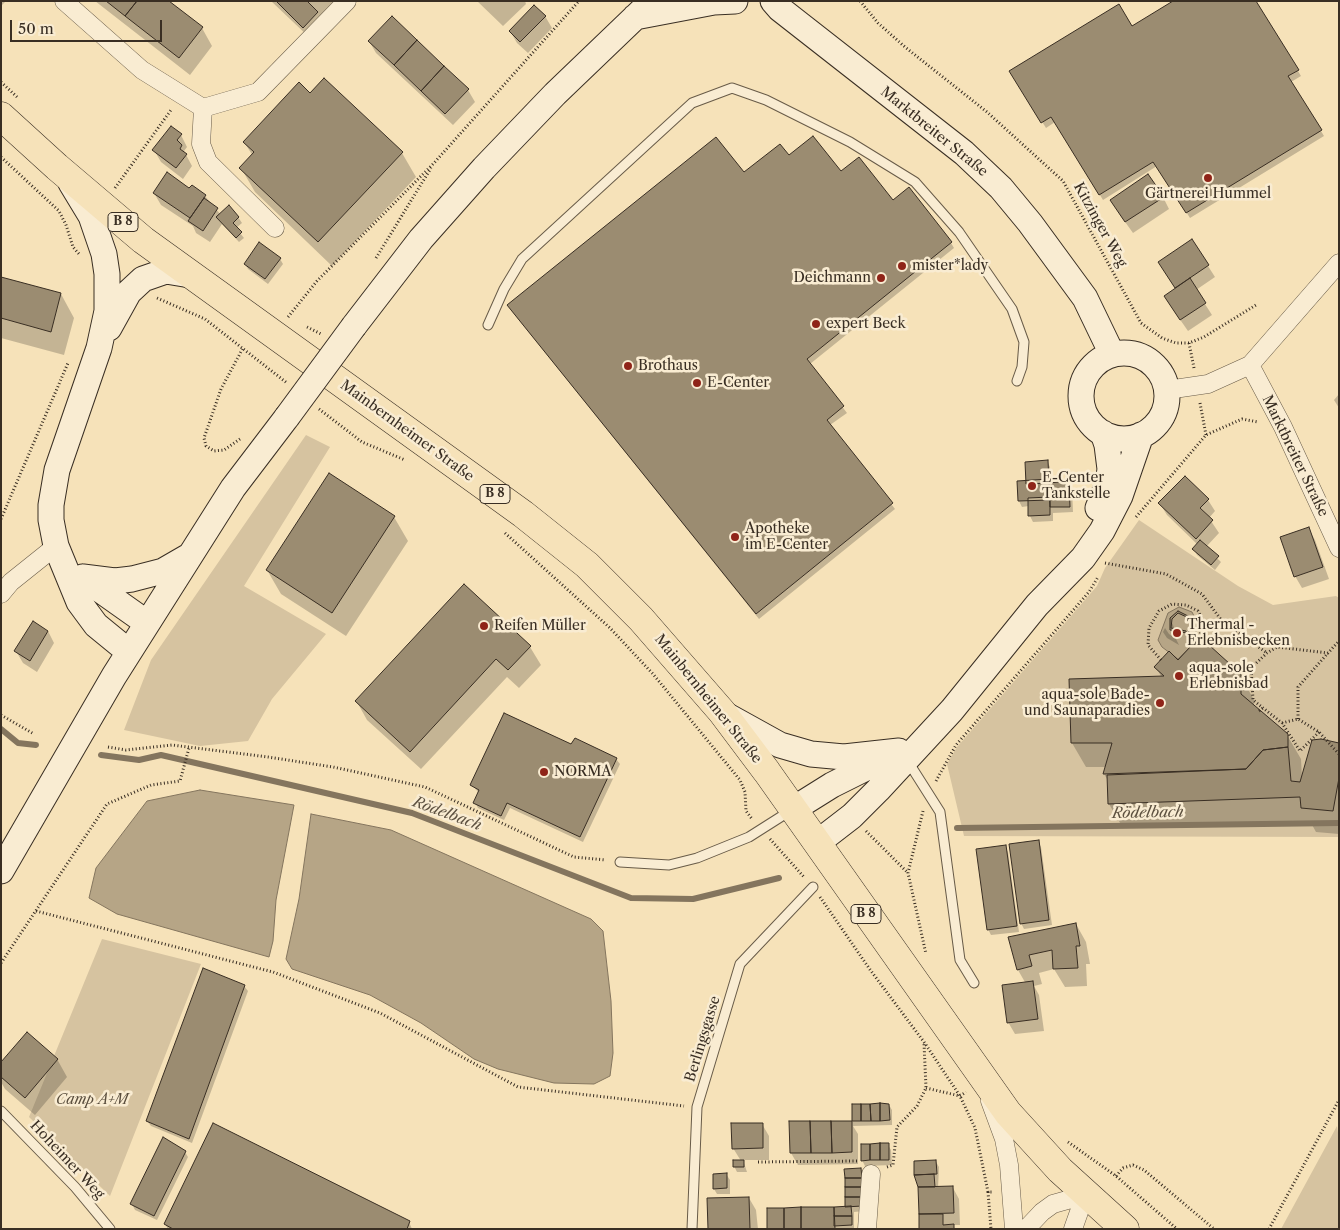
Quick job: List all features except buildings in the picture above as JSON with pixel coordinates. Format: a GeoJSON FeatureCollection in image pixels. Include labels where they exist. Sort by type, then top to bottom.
{"type":"FeatureCollection","features":[{"type":"Feature","properties":{"kind":"main road"},"geometry":{"type":"LineString","coordinates":[[1,871],[129,652],[233,488],[421,239],[484,168],[555,94],[644,9],[735,1]]}},
{"type":"Feature","properties":{"kind":"main road","name":"Marktbreiter Straße"},"geometry":{"type":"LineString","coordinates":[[739,1],[776,5],[964,153],[1001,188],[1030,223],[1085,298],[1112,354]]}},
{"type":"Feature","properties":{"kind":"main road","name":"Mainbernheimer Straße"},"geometry":{"type":"LineString","coordinates":[[1,116],[57,167],[143,240],[515,509],[586,565],[642,619],[722,712],[983,1079],[1036,1145],[1085,1195],[1124,1229]]}},
{"type":"Feature","properties":{"kind":"main road"},"geometry":{"type":"LineString","coordinates":[[57,167],[70,182],[91,216],[104,254],[108,274],[107,312],[99,348],[57,470],[51,505],[53,533],[79,602],[96,625],[129,652]]}},
{"type":"Feature","properties":{"kind":"main road"},"geometry":{"type":"LineString","coordinates":[[99,348],[114,317],[135,285],[155,274],[166,271],[190,275]]}},
{"type":"Feature","properties":{"kind":"main road"},"geometry":{"type":"LineString","coordinates":[[1125,352],[1148,360],[1158,368],[1164,378],[1167,390],[1164,412],[1159,422],[1141,435],[1122,439],[1103,433],[1091,424],[1085,414],[1081,390],[1084,378],[1091,367],[1112,354],[1125,352]]}},
{"type":"Feature","properties":{"kind":"main road"},"geometry":{"type":"LineString","coordinates":[[817,843],[852,816],[903,755],[924,739],[952,710],[1037,605],[1103,498],[1110,469],[1103,433]]}},
{"type":"Feature","properties":{"kind":"main road"},"geometry":{"type":"LineString","coordinates":[[1037,605],[1094,560],[1102,531],[1117,502],[1141,435]]}},
{"type":"Feature","properties":{"kind":"main road"},"geometry":{"type":"LineString","coordinates":[[59,552],[82,577],[147,623]]}},
{"type":"Feature","properties":{"kind":"main road"},"geometry":{"type":"LineString","coordinates":[[82,577],[115,581],[132,579],[163,571],[191,554]]}},
{"type":"Feature","properties":{"kind":"main road"},"geometry":{"type":"LineString","coordinates":[[722,712],[780,745],[811,754],[844,756],[903,755]]}},
{"type":"Feature","properties":{"kind":"main road"},"geometry":{"type":"LineString","coordinates":[[792,810],[832,785],[903,755]]}},
{"type":"Feature","properties":{"kind":"street"},"geometry":{"type":"LineString","coordinates":[[64,1],[142,70],[202,108],[258,92],[347,1]]}},
{"type":"Feature","properties":{"kind":"street"},"geometry":{"type":"LineString","coordinates":[[202,108],[201,144],[208,162],[275,228]]}},
{"type":"Feature","properties":{"kind":"street"},"geometry":{"type":"LineString","coordinates":[[1167,390],[1208,384],[1250,365],[1339,263]]}},
{"type":"Feature","properties":{"kind":"street","name":"Marktbreiter Straße"},"geometry":{"type":"LineString","coordinates":[[1250,365],[1283,427],[1339,548]]}},
{"type":"Feature","properties":{"kind":"street"},"geometry":{"type":"LineString","coordinates":[[1,594],[11,582],[59,552]]}},
{"type":"Feature","properties":{"kind":"street","name":"Mainbernheimer Straße"},"geometry":{"type":"LineString","coordinates":[[983,1079],[1004,1139],[1012,1191],[1014,1229]]}},
{"type":"Feature","properties":{"kind":"street"},"geometry":{"type":"LineString","coordinates":[[867,1229],[871,1174]]}},
{"type":"Feature","properties":{"kind":"street"},"geometry":{"type":"LineString","coordinates":[[1026,1229],[1042,1212],[1054,1204],[1085,1195]]}},
{"type":"Feature","properties":{"kind":"street"},"geometry":{"type":"LineString","coordinates":[[1073,1229],[1085,1195]]}},
{"type":"Feature","properties":{"kind":"lane"},"geometry":{"type":"LineString","coordinates":[[488,325],[504,289],[522,259],[692,103],[732,88],[766,100],[850,142],[915,182],[959,232],[1012,310],[1024,342],[1022,367],[1017,381]]}},
{"type":"Feature","properties":{"kind":"lane"},"geometry":{"type":"LineString","coordinates":[[903,755],[940,812],[960,960],[974,983]]}},
{"type":"Feature","properties":{"kind":"lane"},"geometry":{"type":"LineString","coordinates":[[620,862],[644,865],[675,864],[735,844],[762,830],[792,810]]}},
{"type":"Feature","properties":{"kind":"lane","name":"Berlingsgasse"},"geometry":{"type":"LineString","coordinates":[[692,1229],[697,1107],[740,964],[813,887]]}},
{"type":"Feature","properties":{"kind":"lane","name":"Hoheimer Weg"},"geometry":{"type":"LineString","coordinates":[[1,1111],[75,1187],[110,1229]]}},
{"type":"Feature","properties":{"kind":"path"},"geometry":{"type":"LineString","coordinates":[[288,318],[317,281],[434,163],[579,1]]}},
{"type":"Feature","properties":{"kind":"path","name":"Kitzinger Weg"},"geometry":{"type":"LineString","coordinates":[[860,1],[878,23],[905,47],[987,112],[1063,180],[1141,323],[1162,338],[1176,343],[1189,343],[1204,338],[1256,305]]}},
{"type":"Feature","properties":{"kind":"path"},"geometry":{"type":"LineString","coordinates":[[114,188],[182,95]]}},
{"type":"Feature","properties":{"kind":"path"},"geometry":{"type":"LineString","coordinates":[[1,157],[59,211],[73,247],[87,264],[108,274]]}},
{"type":"Feature","properties":{"kind":"path"},"geometry":{"type":"LineString","coordinates":[[374,261],[434,163]]}},
{"type":"Feature","properties":{"kind":"path"},"geometry":{"type":"LineString","coordinates":[[135,285],[147,294],[205,319],[293,388]]}},
{"type":"Feature","properties":{"kind":"path"},"geometry":{"type":"LineString","coordinates":[[243,348],[228,375],[209,419],[204,438],[206,446],[214,451],[224,450],[248,434]]}},
{"type":"Feature","properties":{"kind":"path"},"geometry":{"type":"LineString","coordinates":[[1,519],[70,357]]}},
{"type":"Feature","properties":{"kind":"path"},"geometry":{"type":"LineString","coordinates":[[315,406],[362,442],[408,462]]}},
{"type":"Feature","properties":{"kind":"path"},"geometry":{"type":"LineString","coordinates":[[1133,522],[1206,435],[1242,419],[1283,427]]}},
{"type":"Feature","properties":{"kind":"path"},"geometry":{"type":"LineString","coordinates":[[504,532],[610,628],[653,674],[740,780],[744,792],[746,812],[813,887],[871,972],[924,1042],[960,1096],[975,1128],[988,1192],[991,1229]]}},
{"type":"Feature","properties":{"kind":"path"},"geometry":{"type":"LineString","coordinates":[[1094,560],[1111,554]]}},
{"type":"Feature","properties":{"kind":"path"},"geometry":{"type":"LineString","coordinates":[[931,961],[926,953],[908,873],[929,793],[956,745],[1089,592],[1094,584],[1094,560]]}},
{"type":"Feature","properties":{"kind":"path"},"geometry":{"type":"LineString","coordinates":[[1094,560],[1166,574],[1202,594],[1222,622],[1267,653]]}},
{"type":"Feature","properties":{"kind":"path"},"geometry":{"type":"LineString","coordinates":[[1094,584],[1100,587]]}},
{"type":"Feature","properties":{"kind":"path"},"geometry":{"type":"LineString","coordinates":[[1161,660],[1148,645],[1150,628],[1159,611],[1172,604],[1186,605],[1198,611],[1204,622],[1198,642]]}},
{"type":"Feature","properties":{"kind":"path"},"geometry":{"type":"LineString","coordinates":[[1298,719],[1298,687],[1339,642]]}},
{"type":"Feature","properties":{"kind":"path"},"geometry":{"type":"LineString","coordinates":[[1319,732],[1300,751],[1282,723],[1253,700],[1251,668],[1267,653],[1277,648],[1328,653]]}},
{"type":"Feature","properties":{"kind":"path"},"geometry":{"type":"LineString","coordinates":[[1259,711],[1263,708]]}},
{"type":"Feature","properties":{"kind":"path"},"geometry":{"type":"LineString","coordinates":[[1,715],[34,734]]}},
{"type":"Feature","properties":{"kind":"path"},"geometry":{"type":"LineString","coordinates":[[1282,723],[1298,719],[1319,732],[1339,754]]}},
{"type":"Feature","properties":{"kind":"path"},"geometry":{"type":"LineString","coordinates":[[108,746],[126,750],[158,745],[189,748],[334,767],[425,787],[574,857],[620,862]]}},
{"type":"Feature","properties":{"kind":"path"},"geometry":{"type":"LineString","coordinates":[[1,963],[107,804],[131,792],[151,785],[180,781],[189,748]]}},
{"type":"Feature","properties":{"kind":"path"},"geometry":{"type":"LineString","coordinates":[[36,911],[273,972],[380,1013],[518,1087],[697,1107]]}},
{"type":"Feature","properties":{"kind":"path"},"geometry":{"type":"LineString","coordinates":[[758,1162],[856,1161],[871,1174],[893,1165],[897,1127],[917,1106],[926,1088],[924,1042],[933,1009]]}},
{"type":"Feature","properties":{"kind":"path"},"geometry":{"type":"LineString","coordinates":[[926,1088],[960,1096],[983,1079]]}},
{"type":"Feature","properties":{"kind":"path"},"geometry":{"type":"LineString","coordinates":[[1268,1229],[1339,1100]]}},
{"type":"Feature","properties":{"kind":"path"},"geometry":{"type":"LineString","coordinates":[[1068,1141],[1116,1176],[1177,1229]]}},
{"type":"Feature","properties":{"kind":"path"},"geometry":{"type":"LineString","coordinates":[[1116,1176],[1123,1168],[1133,1165],[1144,1170],[1214,1229]]}},
{"type":"Feature","properties":{"kind":"path"},"geometry":{"type":"LineString","coordinates":[[988,1192],[1012,1191]]}},
{"type":"Feature","properties":{"kind":"green space"},"geometry":{"type":"Polygon","coordinates":[[[306,435],[330,447],[244,586],[326,634],[272,699],[248,741],[200,746],[124,730],[151,660],[306,435]]]}},
{"type":"Feature","properties":{"kind":"green space","name":"aqua-sole Erlebnisbad"},"geometry":{"type":"Polygon","coordinates":[[[1139,520],[1238,586],[1273,605],[1336,596],[1339,598],[1339,837],[964,836],[947,764],[957,747],[1097,586],[1105,568],[1139,520]]]}},
{"type":"Feature","properties":{"kind":"green space","name":"Camp A+M"},"geometry":{"type":"Polygon","coordinates":[[[102,939],[201,964],[110,1196],[29,1117],[102,939]]]}},
{"type":"Feature","properties":{"kind":"green space"},"geometry":{"type":"Polygon","coordinates":[[[1337,1126],[1339,1139],[1339,1229],[1281,1229],[1337,1126]]]}},
{"type":"Feature","properties":{"kind":"shaded area","name":"Thermal - Erlebnisbecken"},"geometry":{"type":"Polygon","coordinates":[[[1179,607],[1192,612],[1198,624],[1192,645],[1178,659],[1162,647],[1158,640],[1168,613],[1179,607]]]}},
{"type":"Feature","properties":{"kind":"shaded area"},"geometry":{"type":"Polygon","coordinates":[[[200,790],[294,805],[276,900],[273,941],[269,957],[117,914],[89,898],[96,868],[147,801],[200,790]]]}},
{"type":"Feature","properties":{"kind":"shaded area"},"geometry":{"type":"Polygon","coordinates":[[[311,814],[391,830],[591,919],[603,931],[611,1001],[613,1053],[610,1076],[594,1084],[554,1083],[498,1069],[474,1059],[421,1023],[370,995],[292,969],[286,959],[299,899],[311,814]]]}},
{"type":"Feature","properties":{"kind":"waterway","name":"Rödelbach"},"geometry":{"type":"LineString","coordinates":[[1,729],[18,743],[36,745]]}},
{"type":"Feature","properties":{"kind":"waterway","name":"Rödelbach"},"geometry":{"type":"LineString","coordinates":[[101,755],[139,760],[161,755],[412,813],[631,898],[693,899],[779,878]]}},
{"type":"Feature","properties":{"kind":"waterway","name":"Rödelbach"},"geometry":{"type":"LineString","coordinates":[[957,828],[1339,823]]}},
{"type":"Feature","properties":{"kind":"place","name":"Gärtnerei Hummel"},"geometry":{"type":"Point","coordinates":[1208,178]}},
{"type":"Feature","properties":{"kind":"place","name":"mister*lady"},"geometry":{"type":"Point","coordinates":[902,266]}},
{"type":"Feature","properties":{"kind":"place","name":"Deichmann"},"geometry":{"type":"Point","coordinates":[881,278]}},
{"type":"Feature","properties":{"kind":"place","name":"expert Beck"},"geometry":{"type":"Point","coordinates":[816,324]}},
{"type":"Feature","properties":{"kind":"place","name":"Brothaus"},"geometry":{"type":"Point","coordinates":[628,366]}},
{"type":"Feature","properties":{"kind":"place","name":"E-Center"},"geometry":{"type":"Point","coordinates":[697,383]}},
{"type":"Feature","properties":{"kind":"place","name":"E-Center Tankstelle"},"geometry":{"type":"Point","coordinates":[1032,486]}},
{"type":"Feature","properties":{"kind":"place","name":"Apotheke im E-Center"},"geometry":{"type":"Point","coordinates":[735,537]}},
{"type":"Feature","properties":{"kind":"place","name":"Reifen Müller"},"geometry":{"type":"Point","coordinates":[484,626]}},
{"type":"Feature","properties":{"kind":"place","name":"Thermal - Erlebnisbecken"},"geometry":{"type":"Point","coordinates":[1177,633]}},
{"type":"Feature","properties":{"kind":"place","name":"aqua-sole Erlebnisbad"},"geometry":{"type":"Point","coordinates":[1179,676]}},
{"type":"Feature","properties":{"kind":"place","name":"aqua-sole Bade- und Saunaparadies"},"geometry":{"type":"Point","coordinates":[1160,703]}},
{"type":"Feature","properties":{"kind":"place","name":"NORMA"},"geometry":{"type":"Point","coordinates":[544,772]}}]}
